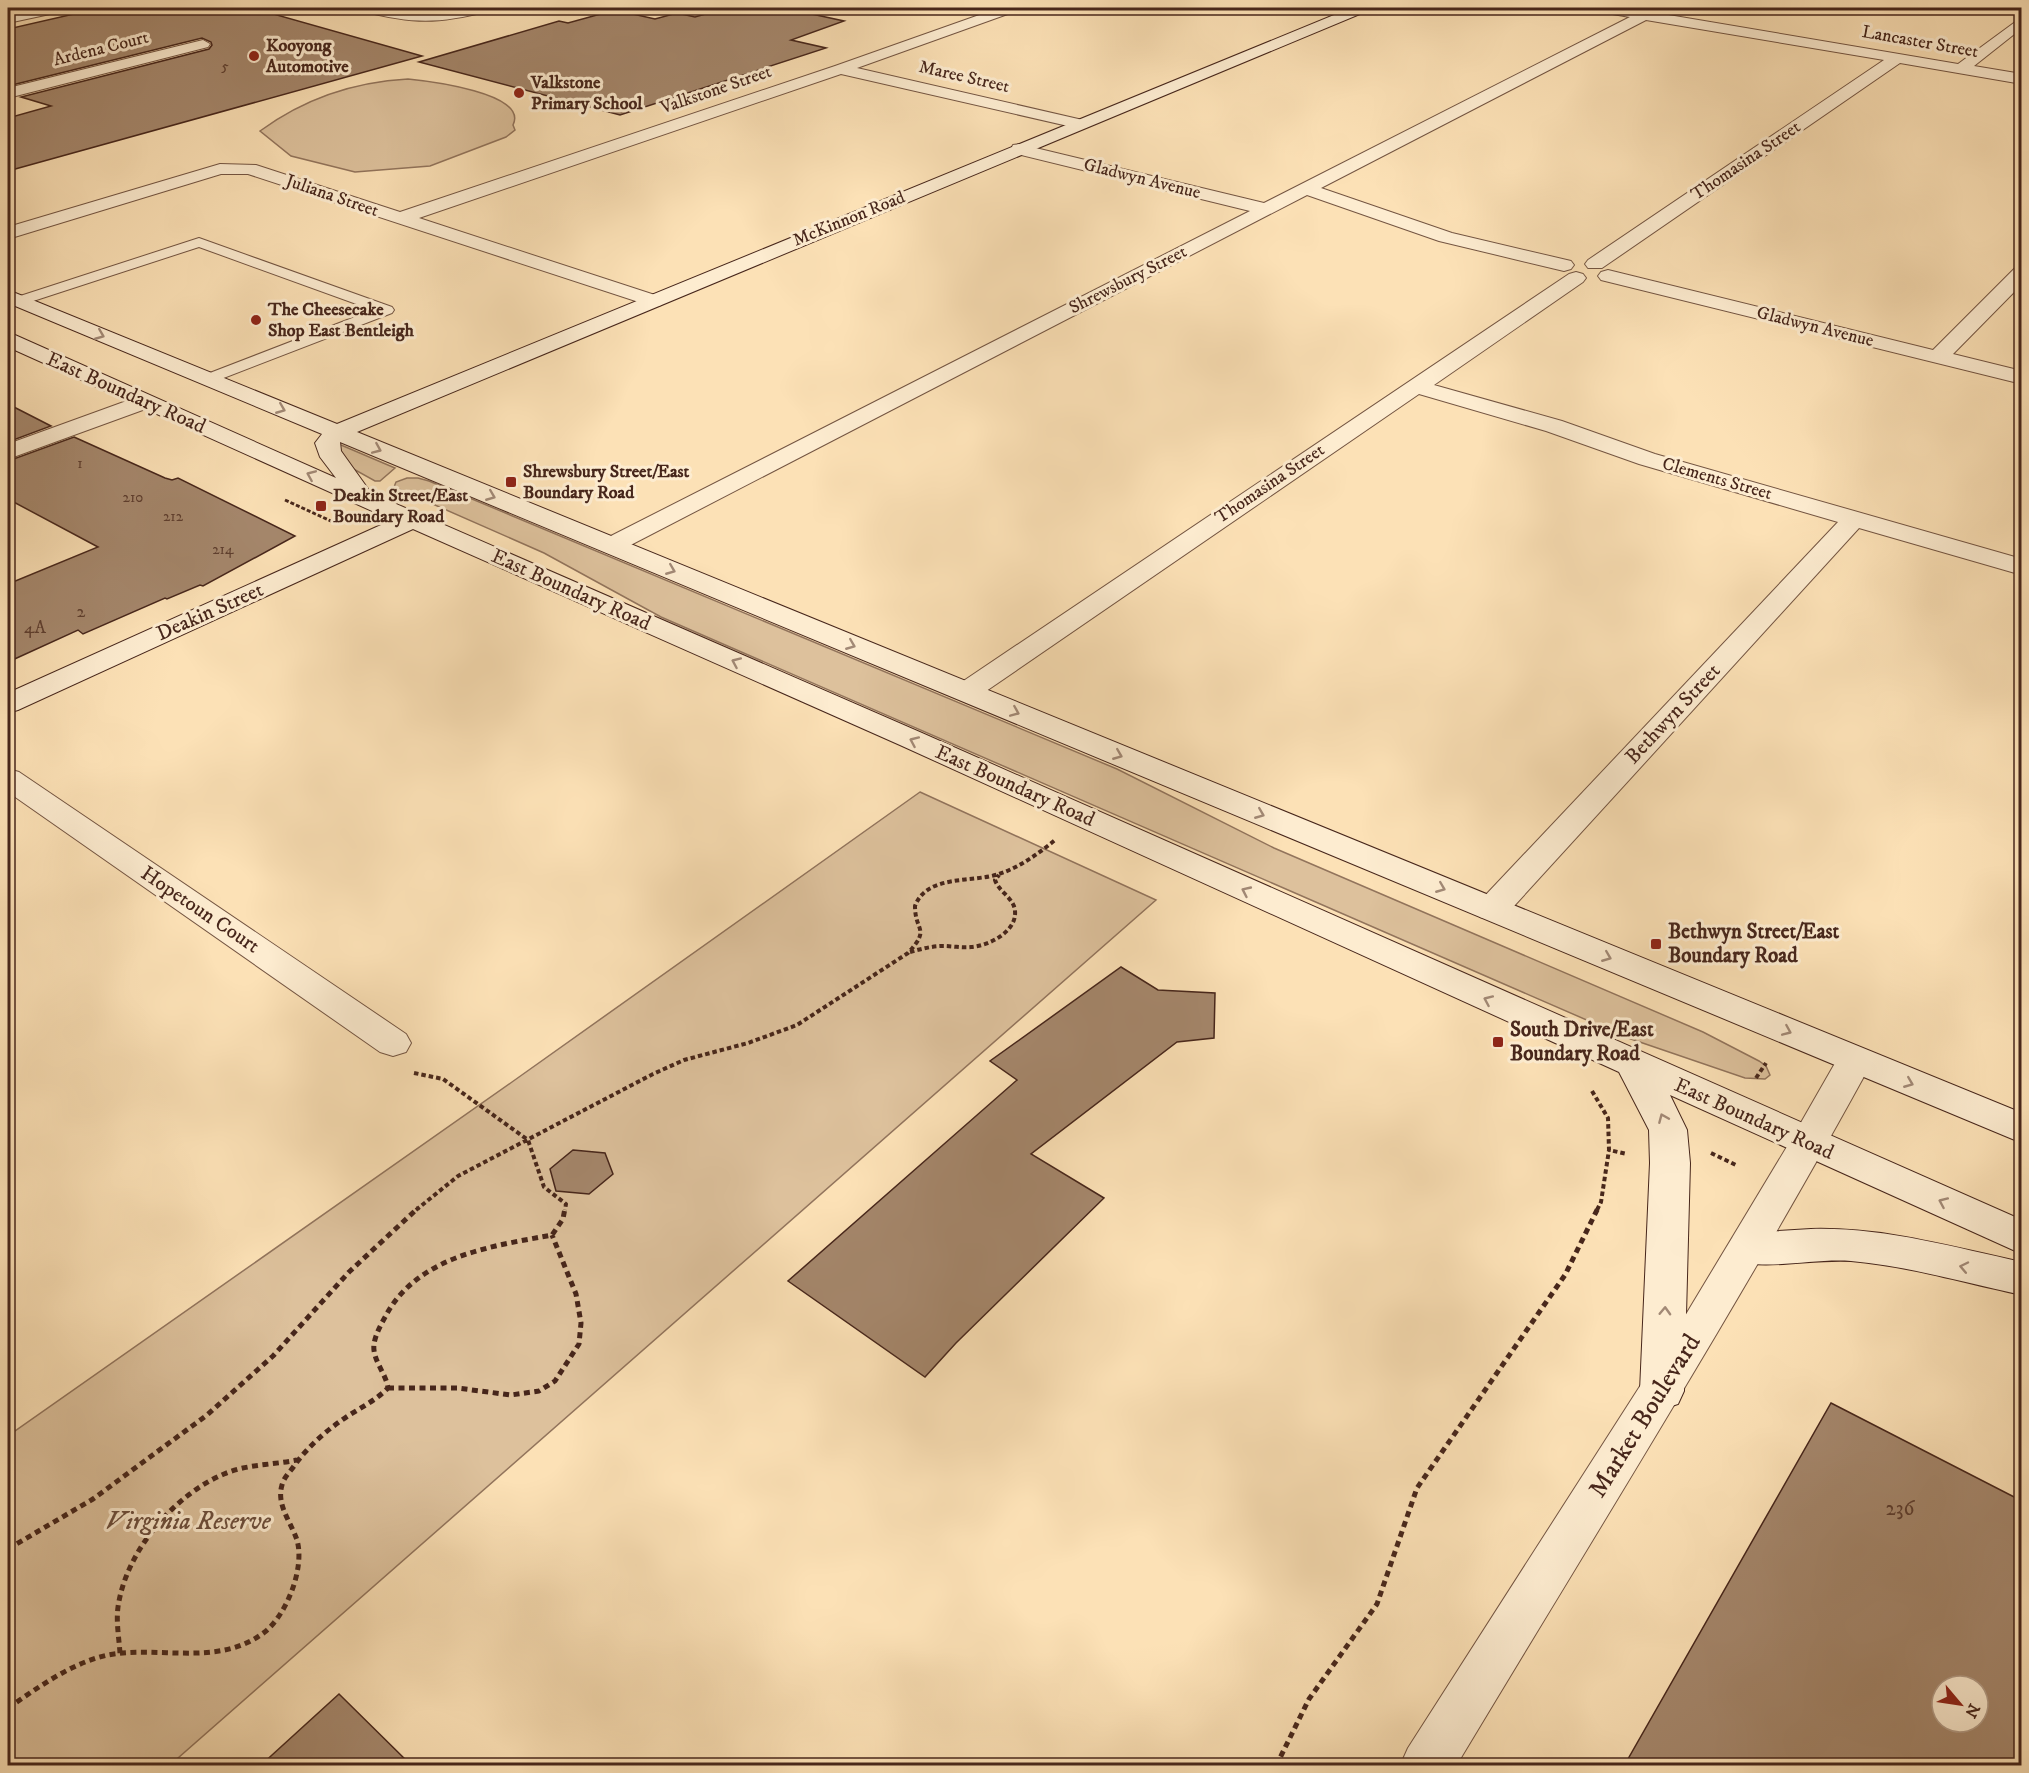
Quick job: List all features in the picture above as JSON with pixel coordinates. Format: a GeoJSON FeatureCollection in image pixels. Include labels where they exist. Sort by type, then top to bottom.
{"type":"FeatureCollection","features":[{"type":"Feature","properties":{"kind":"street"},"geometry":{"type":"LineString","coordinates":[[8,19],[59,8]]}},
{"type":"Feature","properties":{"kind":"street"},"geometry":{"type":"LineString","coordinates":[[367,8],[408,19],[428,20],[484,8]]}},
{"type":"Feature","properties":{"kind":"street","name":"Valkstone Street"},"geometry":{"type":"LineString","coordinates":[[398,219],[840,69],[1011,8]]}},
{"type":"Feature","properties":{"kind":"street","name":"McKinnon Road"},"geometry":{"type":"LineString","coordinates":[[337,432],[1362,8]]}},
{"type":"Feature","properties":{"kind":"street","name":"Lancaster Street"},"geometry":{"type":"LineString","coordinates":[[1600,8],[2022,79]]}},
{"type":"Feature","properties":{"kind":"street","name":"Shrewsbury Street"},"geometry":{"type":"LineString","coordinates":[[612,545],[1645,15]]}},
{"type":"Feature","properties":{"kind":"street"},"geometry":{"type":"LineString","coordinates":[[1961,69],[2022,21]]}},
{"type":"Feature","properties":{"kind":"street","name":"Ardena Court"},"geometry":{"type":"LineString","coordinates":[[8,93],[203,44]]}},
{"type":"Feature","properties":{"kind":"street","name":"Thomasina Street"},"geometry":{"type":"LineString","coordinates":[[966,692],[1897,58]]}},
{"type":"Feature","properties":{"kind":"street","name":"Maree Street"},"geometry":{"type":"LineString","coordinates":[[840,69],[1081,124]]}},
{"type":"Feature","properties":{"kind":"street","name":"Gladwyn Avenue"},"geometry":{"type":"LineString","coordinates":[[1019,149],[1266,209]]}},
{"type":"Feature","properties":{"kind":"street","name":"Juliana Street"},"geometry":{"type":"LineString","coordinates":[[8,233],[220,169],[250,169],[398,219],[654,300]]}},
{"type":"Feature","properties":{"kind":"street","name":"Gladwyn Avenue"},"geometry":{"type":"LineString","coordinates":[[1306,189],[1446,237],[2022,378]]}},
{"type":"Feature","properties":{"kind":"street"},"geometry":{"type":"LineString","coordinates":[[1938,357],[2022,272]]}},
{"type":"Feature","properties":{"kind":"street","name":"East Boundary Road"},"geometry":{"type":"LineString","coordinates":[[13,298],[2022,1129]]}},
{"type":"Feature","properties":{"kind":"street","name":"East Boundary Road"},"geometry":{"type":"LineString","coordinates":[[8,339],[143,402],[1083,816],[2022,1238]]}},
{"type":"Feature","properties":{"kind":"street","name":"Clements Street"},"geometry":{"type":"LineString","coordinates":[[1414,386],[1554,426],[1647,459],[2022,567]]}},
{"type":"Feature","properties":{"kind":"street"},"geometry":{"type":"LineString","coordinates":[[8,452],[143,402]]}},
{"type":"Feature","properties":{"kind":"street"},"geometry":{"type":"LineString","coordinates":[[337,432],[327,443],[328,454],[336,465],[353,479],[364,498],[389,480],[417,466]]}},
{"type":"Feature","properties":{"kind":"street","name":"Bethwyn Street"},"geometry":{"type":"LineString","coordinates":[[1492,909],[1854,519]]}},
{"type":"Feature","properties":{"kind":"street","name":"Deakin Street"},"geometry":{"type":"LineString","coordinates":[[8,704],[413,520]]}},
{"type":"Feature","properties":{"kind":"street","name":"Hopetoun Court"},"geometry":{"type":"LineString","coordinates":[[8,778],[393,1043]]}},
{"type":"Feature","properties":{"kind":"street","name":"Market Boulevard"},"geometry":{"type":"LineString","coordinates":[[1426,1766],[1662,1391],[1810,1144],[1855,1060]]}},
{"type":"Feature","properties":{"kind":"street"},"geometry":{"type":"LineString","coordinates":[[1633,1064],[1660,1111],[1668,1130],[1670,1163],[1662,1391]]}},
{"type":"Feature","properties":{"kind":"street"},"geometry":{"type":"LineString","coordinates":[[1747,1250],[1820,1244],[1851,1245],[2022,1279]]}},
{"type":"Feature","properties":{"kind":"lane"},"geometry":{"type":"LineString","coordinates":[[13,298],[199,242],[387,310],[208,379]]}},
{"type":"Feature","properties":{"kind":"path"},"geometry":{"type":"LineString","coordinates":[[285,499],[339,525]]}},
{"type":"Feature","properties":{"kind":"path"},"geometry":{"type":"LineString","coordinates":[[8,1549],[93,1498],[207,1414],[273,1356],[349,1272],[409,1215],[458,1176],[684,1060],[748,1042],[797,1024],[908,953],[920,940],[921,933],[914,915],[914,907],[923,893],[943,883],[1000,874],[1033,857],[1083,816]]}},
{"type":"Feature","properties":{"kind":"path"},"geometry":{"type":"LineString","coordinates":[[908,953],[927,948],[976,947],[989,942],[1011,927],[1016,918],[1016,909],[1012,899],[996,884],[995,880],[1000,874]]}},
{"type":"Feature","properties":{"kind":"path"},"geometry":{"type":"LineString","coordinates":[[8,1708],[49,1680],[77,1666],[120,1653],[180,1655],[214,1653],[237,1646],[260,1635],[279,1617],[292,1596],[298,1546],[280,1504],[282,1483],[298,1459],[343,1419],[388,1388],[388,1381],[378,1364],[374,1346],[389,1307],[404,1288],[444,1262],[498,1245],[552,1235],[563,1219],[566,1204],[544,1187],[528,1140],[443,1079],[414,1074],[393,1043]]}},
{"type":"Feature","properties":{"kind":"path"},"geometry":{"type":"LineString","coordinates":[[1276,1766],[1309,1700],[1377,1604],[1417,1488],[1565,1275],[1601,1202],[1611,1122],[1605,1108],[1592,1091]]}},
{"type":"Feature","properties":{"kind":"path"},"geometry":{"type":"LineString","coordinates":[[1609,1150],[1630,1155]]}},
{"type":"Feature","properties":{"kind":"path"},"geometry":{"type":"LineString","coordinates":[[1711,1153],[1736,1165]]}},
{"type":"Feature","properties":{"kind":"path"},"geometry":{"type":"LineString","coordinates":[[388,1388],[457,1388],[511,1395],[539,1391],[555,1382],[579,1344],[581,1323],[576,1294],[552,1235]]}},
{"type":"Feature","properties":{"kind":"path"},"geometry":{"type":"LineString","coordinates":[[120,1653],[118,1604],[132,1568],[151,1534],[185,1497],[223,1474],[298,1459]]}},
{"type":"Feature","properties":{"kind":"green space"},"geometry":{"type":"Polygon","coordinates":[[[408,79],[454,86],[492,97],[506,105],[514,114],[515,130],[506,137],[430,166],[355,172],[291,156],[260,131],[294,109],[330,94],[368,84],[408,79]]]}},
{"type":"Feature","properties":{"kind":"green space"},"geometry":{"type":"Polygon","coordinates":[[[338,444],[395,468],[380,481],[375,481],[348,466],[338,444]]]}},
{"type":"Feature","properties":{"kind":"green space"},"geometry":{"type":"Polygon","coordinates":[[[407,478],[429,481],[1117,769],[1274,848],[1703,1032],[1759,1061],[1766,1066],[1770,1075],[1765,1079],[1745,1078],[1628,1038],[661,617],[544,553],[394,487],[396,482],[407,478]]]}},
{"type":"Feature","properties":{"kind":"green space","name":"Virginia Reserve"},"geometry":{"type":"Polygon","coordinates":[[[920,792],[1156,900],[170,1765],[8,1765],[8,1436],[920,792]]]}},
{"type":"Feature","properties":{"kind":"building"},"geometry":{"type":"Polygon","coordinates":[[[100,8],[252,8],[422,56],[8,171],[8,118],[51,106],[21,97],[209,49],[212,45],[211,42],[202,38],[8,86],[8,29],[100,8]]]}},
{"type":"Feature","properties":{"kind":"building"},"geometry":{"type":"Polygon","coordinates":[[[727,8],[764,10],[784,8],[844,21],[791,40],[826,48],[620,115],[419,62],[559,21],[568,23],[615,10],[655,19],[677,13],[695,17],[727,8]]]}},
{"type":"Feature","properties":{"kind":"building"},"geometry":{"type":"Polygon","coordinates":[[[8,404],[51,426],[8,442],[8,404]]]}},
{"type":"Feature","properties":{"kind":"building"},"geometry":{"type":"Polygon","coordinates":[[[74,437],[165,478],[172,480],[178,478],[295,536],[203,586],[200,585],[165,598],[83,634],[78,630],[8,662],[8,584],[98,547],[8,499],[8,461],[74,437]]]}},
{"type":"Feature","properties":{"kind":"building"},"geometry":{"type":"Polygon","coordinates":[[[1121,967],[1158,990],[1215,993],[1214,1038],[1177,1042],[1031,1154],[1104,1198],[956,1343],[925,1377],[788,1281],[1017,1080],[990,1061],[1121,967]]]}},
{"type":"Feature","properties":{"kind":"building"},"geometry":{"type":"Polygon","coordinates":[[[573,1150],[605,1153],[613,1174],[589,1194],[556,1191],[550,1169],[573,1150]]]}},
{"type":"Feature","properties":{"kind":"building"},"geometry":{"type":"Polygon","coordinates":[[[1831,1403],[2022,1501],[2022,1766],[1624,1766],[1831,1403]]]}},
{"type":"Feature","properties":{"kind":"building"},"geometry":{"type":"Polygon","coordinates":[[[339,1694],[412,1766],[260,1766],[339,1694]]]}},
{"type":"Feature","properties":{"kind":"place","name":"Kooyong Automotive"},"geometry":{"type":"Point","coordinates":[254,56]}},
{"type":"Feature","properties":{"kind":"place","name":"Valkstone Primary School"},"geometry":{"type":"Point","coordinates":[519,93]}},
{"type":"Feature","properties":{"kind":"place","name":"The Cheesecake Shop East Bentleigh"},"geometry":{"type":"Point","coordinates":[256,320]}},
{"type":"Feature","properties":{"kind":"place","name":"Shrewsbury Street/East Boundary Road"},"geometry":{"type":"Point","coordinates":[511,482]}},
{"type":"Feature","properties":{"kind":"place","name":"Deakin Street/East Boundary Road"},"geometry":{"type":"Point","coordinates":[321,506]}},
{"type":"Feature","properties":{"kind":"place","name":"Bethwyn Street/East Boundary Road"},"geometry":{"type":"Point","coordinates":[1656,944]}},
{"type":"Feature","properties":{"kind":"place","name":"South Drive/East Boundary Road"},"geometry":{"type":"Point","coordinates":[1498,1042]}}]}
